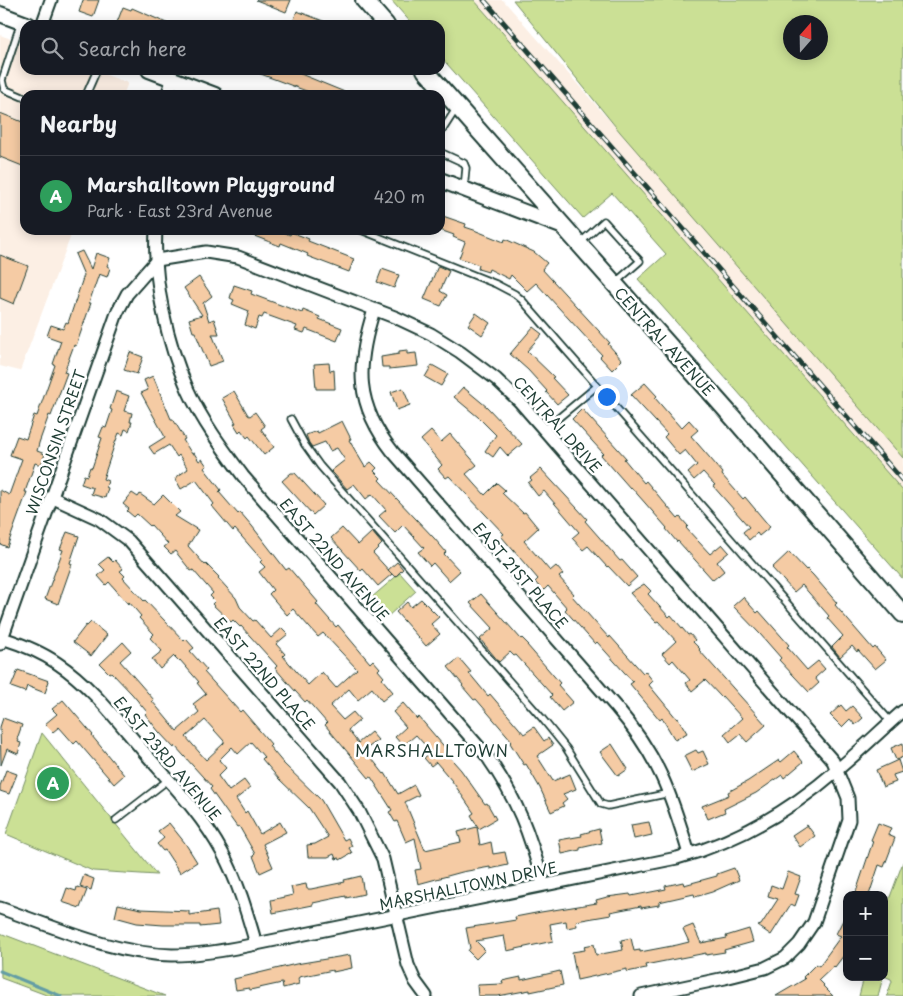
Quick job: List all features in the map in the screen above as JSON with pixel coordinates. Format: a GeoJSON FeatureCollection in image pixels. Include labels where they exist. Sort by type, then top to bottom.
{"type":"FeatureCollection","features":[{"type":"Feature","properties":{"kind":"main road"},"geometry":{"type":"LineString","coordinates":[[364,0],[382,20]]}},
{"type":"Feature","properties":{"kind":"main road","name":"CENTRAL AVENUE"},"geometry":{"type":"LineString","coordinates":[[429,75],[442,90]]}},
{"type":"Feature","properties":{"kind":"main road","name":"CENTRAL AVENUE"},"geometry":{"type":"LineString","coordinates":[[445,93],[736,421],[903,614]]}},
{"type":"Feature","properties":{"kind":"street"},"geometry":{"type":"LineString","coordinates":[[44,20],[51,0]]}},
{"type":"Feature","properties":{"kind":"street"},"geometry":{"type":"LineString","coordinates":[[0,14],[20,21]]}},
{"type":"Feature","properties":{"kind":"street"},"geometry":{"type":"LineString","coordinates":[[162,75],[202,90]]}},
{"type":"Feature","properties":{"kind":"street"},"geometry":{"type":"LineString","coordinates":[[169,90],[173,79]]}},
{"type":"Feature","properties":{"kind":"street"},"geometry":{"type":"LineString","coordinates":[[445,182],[562,226]]}},
{"type":"Feature","properties":{"kind":"street","name":"EAST 22ND AVENUE"},"geometry":{"type":"LineString","coordinates":[[156,235],[161,300],[175,355],[188,390],[218,442],[243,476],[486,755],[508,789],[524,820],[534,847],[543,884]]}},
{"type":"Feature","properties":{"kind":"street","name":"CENTRAL DRIVE"},"geometry":{"type":"LineString","coordinates":[[157,260],[206,252],[232,256],[416,326],[473,361],[508,390],[830,757],[848,798],[850,820],[819,908],[805,937],[785,958],[764,968],[683,992],[642,996]]}},
{"type":"Feature","properties":{"kind":"street","name":"WISCONSIN STREET"},"geometry":{"type":"LineString","coordinates":[[1,641],[117,313],[127,294],[157,260]]}},
{"type":"Feature","properties":{"kind":"street","name":"EAST 21ST PLACE"},"geometry":{"type":"LineString","coordinates":[[374,310],[364,344],[361,371],[365,401],[380,434],[393,452],[629,722],[653,757],[670,793],[689,854]]}},
{"type":"Feature","properties":{"kind":"street","name":"EAST 22ND PLACE"},"geometry":{"type":"LineString","coordinates":[[51,497],[99,519],[128,541],[330,770],[359,811],[380,851],[387,870],[411,972],[420,990],[426,996]]}},
{"type":"Feature","properties":{"kind":"street","name":"EAST 23RD AVENUE"},"geometry":{"type":"LineString","coordinates":[[1,641],[40,653],[57,662],[77,678],[168,780],[204,824],[222,851],[236,882],[256,944]]}},
{"type":"Feature","properties":{"kind":"street","name":"MARSHALLTOWN DRIVE"},"geometry":{"type":"LineString","coordinates":[[0,908],[117,947],[153,954],[206,953],[689,854],[731,838],[764,822],[800,799],[837,770],[903,710]]}},
{"type":"Feature","properties":{"kind":"lane"},"geometry":{"type":"LineString","coordinates":[[20,35],[2,80],[4,89],[20,96]]}},
{"type":"Feature","properties":{"kind":"lane"},"geometry":{"type":"LineString","coordinates":[[88,90],[95,75]]}},
{"type":"Feature","properties":{"kind":"lane"},"geometry":{"type":"LineString","coordinates":[[445,126],[457,107]]}},
{"type":"Feature","properties":{"kind":"lane"},"geometry":{"type":"LineString","coordinates":[[445,154],[461,161],[466,166],[464,189]]}},
{"type":"Feature","properties":{"kind":"lane"},"geometry":{"type":"LineString","coordinates":[[578,244],[604,221],[640,261],[614,284]]}},
{"type":"Feature","properties":{"kind":"lane"},"geometry":{"type":"LineString","coordinates":[[374,235],[483,278],[515,294],[890,721]]}},
{"type":"Feature","properties":{"kind":"lane"},"geometry":{"type":"LineString","coordinates":[[544,430],[597,386]]}},
{"type":"Feature","properties":{"kind":"lane"},"geometry":{"type":"LineString","coordinates":[[291,419],[320,466],[556,735],[601,804],[608,806],[670,793]]}},
{"type":"Feature","properties":{"kind":"lane"},"geometry":{"type":"LineString","coordinates":[[116,820],[168,780]]}},
{"type":"Feature","properties":{"kind":"shaded area"},"geometry":{"type":"Polygon","coordinates":[[[474,0],[503,0],[620,132],[903,457],[903,491],[474,0]]]}},
{"type":"Feature","properties":{"kind":"shaded area"},"geometry":{"type":"Polygon","coordinates":[[[0,35],[20,42],[20,75],[106,75],[128,83],[125,90],[20,90],[20,235],[71,235],[20,371],[0,366],[0,35]]]}},
{"type":"Feature","properties":{"kind":"green space"},"geometry":{"type":"Polygon","coordinates":[[[391,0],[474,0],[903,491],[903,579],[638,279],[666,254],[612,193],[583,218],[445,62],[445,20],[409,20],[391,0]]]}},
{"type":"Feature","properties":{"kind":"green space"},"geometry":{"type":"Polygon","coordinates":[[[513,0],[903,0],[903,458],[620,132],[513,0]]]}},
{"type":"Feature","properties":{"kind":"green space"},"geometry":{"type":"Polygon","coordinates":[[[400,573],[416,591],[387,617],[371,598],[400,573]]]}},
{"type":"Feature","properties":{"kind":"green space"},"geometry":{"type":"Polygon","coordinates":[[[42,733],[157,875],[93,871],[6,834],[42,733]]]}},
{"type":"Feature","properties":{"kind":"green space"},"geometry":{"type":"Polygon","coordinates":[[[903,862],[903,996],[887,996],[892,981],[888,978],[888,902],[903,862]]]}},
{"type":"Feature","properties":{"kind":"green space"},"geometry":{"type":"Polygon","coordinates":[[[0,933],[165,996],[49,996],[1,978],[0,933]]]}},
{"type":"Feature","properties":{"kind":"green space"},"geometry":{"type":"Polygon","coordinates":[[[863,981],[882,981],[878,996],[859,996],[863,981]]]}},
{"type":"Feature","properties":{"kind":"building"},"geometry":{"type":"Polygon","coordinates":[[[83,0],[99,0],[93,17],[79,12],[83,0]]]}},
{"type":"Feature","properties":{"kind":"building"},"geometry":{"type":"Polygon","coordinates":[[[256,0],[291,0],[286,12],[256,0]]]}},
{"type":"Feature","properties":{"kind":"building"},"geometry":{"type":"Polygon","coordinates":[[[123,7],[131,10],[132,8],[160,20],[118,20],[123,7]]]}},
{"type":"Feature","properties":{"kind":"building"},"geometry":{"type":"Polygon","coordinates":[[[297,11],[321,20],[294,20],[297,11]]]}},
{"type":"Feature","properties":{"kind":"building"},"geometry":{"type":"Polygon","coordinates":[[[263,75],[303,75],[340,90],[304,90],[263,75]]]}},
{"type":"Feature","properties":{"kind":"building"},"geometry":{"type":"Polygon","coordinates":[[[0,113],[20,121],[20,165],[0,157],[0,113]]]}},
{"type":"Feature","properties":{"kind":"building"},"geometry":{"type":"Polygon","coordinates":[[[445,217],[466,224],[465,227],[504,242],[505,239],[534,252],[547,263],[542,269],[610,343],[608,344],[622,360],[612,370],[600,357],[602,355],[536,283],[527,291],[511,275],[509,279],[489,269],[488,272],[478,269],[479,265],[459,258],[465,242],[453,237],[454,235],[445,232],[445,217]]]}},
{"type":"Feature","properties":{"kind":"building"},"geometry":{"type":"Polygon","coordinates":[[[252,235],[299,235],[309,239],[308,241],[354,259],[349,272],[307,256],[308,254],[281,243],[280,246],[252,235]]]}},
{"type":"Feature","properties":{"kind":"building"},"geometry":{"type":"Polygon","coordinates":[[[82,251],[91,269],[96,253],[110,258],[107,266],[110,268],[107,277],[99,274],[76,346],[74,345],[64,372],[67,373],[39,443],[37,451],[45,454],[41,465],[35,463],[25,492],[27,492],[7,547],[0,544],[0,490],[9,495],[22,459],[10,455],[17,436],[26,439],[34,415],[37,416],[55,365],[53,364],[61,341],[47,336],[51,325],[63,329],[66,322],[68,323],[84,275],[75,254],[82,251]]]}},
{"type":"Feature","properties":{"kind":"building"},"geometry":{"type":"Polygon","coordinates":[[[0,255],[28,266],[14,304],[0,298],[0,255]]]}},
{"type":"Feature","properties":{"kind":"building"},"geometry":{"type":"Polygon","coordinates":[[[438,266],[449,271],[440,291],[447,295],[441,306],[424,299],[438,266]]]}},
{"type":"Feature","properties":{"kind":"building"},"geometry":{"type":"Polygon","coordinates":[[[382,269],[399,275],[394,288],[377,282],[382,269]]]}},
{"type":"Feature","properties":{"kind":"building"},"geometry":{"type":"Polygon","coordinates":[[[199,277],[212,296],[203,303],[209,321],[214,319],[219,334],[212,334],[223,361],[209,366],[189,319],[202,315],[184,288],[199,277]]]}},
{"type":"Feature","properties":{"kind":"building"},"geometry":{"type":"Polygon","coordinates":[[[234,285],[252,291],[251,294],[302,313],[303,310],[342,328],[337,341],[306,329],[304,333],[295,330],[297,326],[264,314],[262,318],[259,317],[255,329],[245,325],[249,311],[232,304],[234,300],[230,298],[234,285]]]}},
{"type":"Feature","properties":{"kind":"building"},"geometry":{"type":"Polygon","coordinates":[[[476,313],[490,323],[482,335],[468,325],[476,313]]]}},
{"type":"Feature","properties":{"kind":"building"},"geometry":{"type":"Polygon","coordinates":[[[533,327],[542,334],[527,351],[554,377],[552,378],[568,395],[557,404],[528,370],[510,354],[533,327]]]}},
{"type":"Feature","properties":{"kind":"building"},"geometry":{"type":"Polygon","coordinates":[[[407,350],[407,354],[416,353],[418,366],[389,369],[389,367],[382,367],[381,357],[399,354],[399,351],[407,350]]]}},
{"type":"Feature","properties":{"kind":"building"},"geometry":{"type":"Polygon","coordinates":[[[130,352],[143,357],[137,374],[124,370],[130,352]]]}},
{"type":"Feature","properties":{"kind":"building"},"geometry":{"type":"Polygon","coordinates":[[[329,363],[330,371],[334,370],[335,389],[316,389],[314,364],[329,363]]]}},
{"type":"Feature","properties":{"kind":"building"},"geometry":{"type":"Polygon","coordinates":[[[432,365],[448,374],[441,386],[425,377],[432,365]]]}},
{"type":"Feature","properties":{"kind":"building"},"geometry":{"type":"Polygon","coordinates":[[[153,376],[171,419],[173,419],[185,439],[183,440],[192,454],[194,453],[199,461],[202,459],[207,466],[204,468],[221,490],[219,492],[238,514],[240,512],[286,570],[289,568],[336,627],[338,625],[370,663],[373,660],[380,668],[378,670],[384,677],[382,679],[393,692],[382,701],[372,688],[358,700],[349,689],[330,706],[343,720],[353,712],[360,720],[348,730],[358,743],[371,732],[378,740],[365,750],[385,773],[398,794],[414,785],[419,795],[405,802],[425,850],[461,842],[458,832],[477,827],[480,845],[491,842],[493,854],[505,852],[508,865],[462,872],[418,884],[415,870],[421,869],[415,838],[406,842],[397,821],[395,822],[389,812],[392,810],[371,777],[369,778],[325,725],[327,723],[307,700],[305,702],[287,682],[275,668],[277,666],[241,626],[233,620],[231,622],[212,604],[215,601],[210,596],[213,593],[193,570],[191,571],[175,551],[171,554],[164,547],[168,544],[151,525],[137,514],[134,517],[127,511],[129,509],[123,504],[132,493],[138,497],[140,494],[154,504],[163,495],[180,512],[175,516],[198,530],[188,546],[219,577],[236,598],[240,607],[271,638],[282,628],[288,634],[276,644],[285,654],[283,656],[308,685],[322,672],[336,688],[357,669],[323,633],[318,637],[293,609],[287,615],[269,594],[273,590],[259,572],[265,567],[260,562],[262,560],[235,529],[233,531],[212,506],[214,504],[196,480],[181,489],[175,478],[188,469],[179,455],[177,457],[169,445],[154,454],[149,447],[165,437],[141,393],[148,390],[144,380],[153,376]]]}},
{"type":"Feature","properties":{"kind":"building"},"geometry":{"type":"Polygon","coordinates":[[[645,383],[657,396],[655,398],[681,428],[689,420],[698,430],[691,436],[723,473],[722,475],[743,499],[745,497],[770,527],[759,536],[757,533],[749,540],[743,532],[749,527],[703,472],[694,480],[688,473],[697,465],[685,450],[679,455],[664,437],[667,434],[631,395],[645,383]]]}},
{"type":"Feature","properties":{"kind":"building"},"geometry":{"type":"Polygon","coordinates":[[[463,387],[487,407],[522,444],[508,456],[500,447],[493,457],[485,451],[496,435],[454,397],[463,387]]]}},
{"type":"Feature","properties":{"kind":"building"},"geometry":{"type":"Polygon","coordinates":[[[403,388],[410,405],[397,410],[391,392],[403,388]]]}},
{"type":"Feature","properties":{"kind":"building"},"geometry":{"type":"Polygon","coordinates":[[[116,391],[129,396],[124,411],[132,413],[130,422],[132,422],[129,431],[125,429],[123,435],[119,433],[115,443],[103,479],[108,481],[105,498],[91,494],[93,488],[81,484],[84,475],[87,476],[90,467],[92,468],[102,438],[99,437],[103,427],[106,428],[116,391]]]}},
{"type":"Feature","properties":{"kind":"building"},"geometry":{"type":"Polygon","coordinates":[[[234,391],[248,415],[250,416],[255,412],[265,426],[261,429],[274,447],[264,455],[249,436],[247,438],[241,430],[239,432],[234,424],[236,423],[222,398],[234,391]]]}},
{"type":"Feature","properties":{"kind":"building"},"geometry":{"type":"Polygon","coordinates":[[[582,409],[626,458],[624,459],[644,483],[646,481],[678,519],[680,517],[688,526],[686,528],[710,554],[722,544],[729,552],[717,562],[724,571],[713,580],[677,542],[667,528],[601,455],[603,453],[572,419],[582,409]]]}},
{"type":"Feature","properties":{"kind":"building"},"geometry":{"type":"Polygon","coordinates":[[[342,421],[351,439],[349,440],[365,467],[371,462],[377,468],[374,471],[381,478],[379,480],[434,538],[446,552],[444,554],[460,571],[449,581],[433,563],[430,566],[418,552],[424,548],[403,525],[395,533],[379,516],[386,510],[372,494],[366,499],[354,484],[347,489],[331,471],[345,460],[337,448],[330,451],[325,442],[312,447],[309,443],[306,435],[317,431],[318,433],[342,421]]]}},
{"type":"Feature","properties":{"kind":"building"},"geometry":{"type":"Polygon","coordinates":[[[431,431],[441,442],[450,434],[477,465],[466,474],[485,495],[497,483],[505,490],[502,493],[523,513],[525,512],[538,528],[524,541],[550,571],[556,566],[563,574],[559,577],[574,594],[572,596],[643,673],[645,671],[653,681],[649,685],[678,718],[687,733],[675,740],[662,718],[660,720],[630,684],[633,682],[597,642],[595,644],[565,610],[567,608],[548,586],[543,591],[535,582],[538,579],[501,536],[504,534],[449,476],[446,478],[438,469],[442,465],[421,440],[431,431]]]}},
{"type":"Feature","properties":{"kind":"building"},"geometry":{"type":"Polygon","coordinates":[[[541,469],[587,519],[585,521],[620,561],[622,560],[637,577],[627,586],[588,546],[583,550],[572,538],[579,532],[544,491],[538,496],[528,483],[532,480],[530,478],[541,469]]]}},
{"type":"Feature","properties":{"kind":"building"},"geometry":{"type":"Polygon","coordinates":[[[291,473],[295,473],[324,505],[313,515],[282,481],[291,473]]]}},
{"type":"Feature","properties":{"kind":"building"},"geometry":{"type":"Polygon","coordinates":[[[342,528],[358,545],[372,532],[382,544],[373,553],[392,574],[378,586],[363,569],[361,571],[331,538],[342,528]]]}},
{"type":"Feature","properties":{"kind":"building"},"geometry":{"type":"Polygon","coordinates":[[[67,532],[79,536],[70,563],[72,564],[58,604],[45,599],[63,550],[60,549],[67,532]]]}},
{"type":"Feature","properties":{"kind":"building"},"geometry":{"type":"Polygon","coordinates":[[[789,552],[813,575],[837,603],[835,605],[873,649],[875,647],[886,660],[875,669],[852,646],[840,657],[832,647],[843,636],[827,618],[829,616],[802,585],[794,592],[772,568],[789,552]]]}},
{"type":"Feature","properties":{"kind":"building"},"geometry":{"type":"Polygon","coordinates":[[[108,557],[113,562],[115,560],[123,569],[120,571],[125,576],[123,578],[184,641],[186,639],[194,648],[190,651],[207,670],[204,672],[240,712],[242,710],[271,744],[269,746],[284,764],[321,800],[344,840],[348,838],[352,846],[349,848],[352,853],[340,860],[339,858],[336,859],[334,854],[328,857],[308,857],[307,845],[315,844],[328,837],[309,808],[279,779],[251,742],[238,754],[232,747],[219,760],[226,768],[218,776],[229,791],[244,780],[250,788],[236,799],[245,813],[247,811],[260,834],[280,822],[286,832],[263,844],[273,867],[260,873],[253,856],[255,854],[239,826],[237,827],[210,789],[212,787],[175,746],[174,748],[159,732],[145,714],[147,712],[132,694],[111,672],[109,673],[100,664],[123,642],[131,651],[120,661],[154,700],[152,701],[177,731],[199,712],[193,704],[206,694],[197,683],[199,682],[180,660],[174,656],[160,669],[152,659],[162,651],[150,638],[154,634],[139,618],[141,616],[129,602],[128,604],[109,582],[106,585],[98,576],[105,570],[99,564],[108,557]],[[205,720],[186,737],[206,760],[224,741],[205,720]]]}},
{"type":"Feature","properties":{"kind":"building"},"geometry":{"type":"Polygon","coordinates":[[[397,562],[403,569],[395,577],[388,570],[397,562]]]}},
{"type":"Feature","properties":{"kind":"building"},"geometry":{"type":"Polygon","coordinates":[[[644,584],[651,591],[648,594],[669,617],[671,615],[688,635],[690,634],[699,650],[766,725],[747,742],[740,734],[730,742],[724,734],[742,718],[722,696],[705,680],[692,691],[686,683],[690,680],[673,660],[670,663],[662,654],[676,641],[630,593],[644,584]]]}},
{"type":"Feature","properties":{"kind":"building"},"geometry":{"type":"Polygon","coordinates":[[[481,594],[521,639],[528,644],[560,683],[558,685],[573,702],[562,711],[550,697],[552,695],[516,655],[514,656],[510,652],[499,662],[480,639],[493,628],[470,603],[481,594]]]}},
{"type":"Feature","properties":{"kind":"building"},"geometry":{"type":"Polygon","coordinates":[[[743,597],[757,613],[759,611],[789,645],[787,647],[807,670],[818,661],[825,669],[815,678],[819,683],[809,692],[779,660],[781,658],[760,634],[733,606],[743,597]]]}},
{"type":"Feature","properties":{"kind":"building"},"geometry":{"type":"Polygon","coordinates":[[[421,599],[439,617],[431,624],[440,634],[426,646],[396,612],[407,602],[411,607],[421,599]]]}},
{"type":"Feature","properties":{"kind":"building"},"geometry":{"type":"Polygon","coordinates":[[[91,622],[107,635],[91,656],[73,642],[86,625],[91,622]]]}},
{"type":"Feature","properties":{"kind":"building"},"geometry":{"type":"Polygon","coordinates":[[[459,658],[488,696],[490,694],[524,734],[534,727],[544,741],[548,738],[553,745],[537,756],[553,781],[570,774],[576,789],[563,794],[567,799],[562,803],[564,806],[551,812],[526,764],[524,765],[510,743],[512,741],[476,699],[474,700],[448,667],[459,658]]]}},
{"type":"Feature","properties":{"kind":"building"},"geometry":{"type":"Polygon","coordinates":[[[18,670],[49,681],[45,693],[27,686],[25,692],[11,687],[18,670]]]}},
{"type":"Feature","properties":{"kind":"building"},"geometry":{"type":"Polygon","coordinates":[[[63,700],[124,775],[114,784],[77,741],[74,744],[59,727],[53,732],[45,724],[57,714],[52,709],[63,700]]]}},
{"type":"Feature","properties":{"kind":"building"},"geometry":{"type":"Polygon","coordinates":[[[403,703],[417,719],[419,717],[448,751],[446,753],[461,770],[485,804],[487,803],[496,819],[479,829],[471,815],[474,813],[452,781],[436,762],[431,766],[424,758],[431,752],[416,735],[403,746],[395,737],[406,727],[393,712],[403,703]]]}},
{"type":"Feature","properties":{"kind":"building"},"geometry":{"type":"Polygon","coordinates":[[[841,705],[846,711],[852,706],[863,718],[855,725],[850,719],[842,727],[830,715],[841,705]]]}},
{"type":"Feature","properties":{"kind":"building"},"geometry":{"type":"Polygon","coordinates":[[[3,718],[22,725],[17,739],[21,743],[18,754],[7,749],[1,765],[0,727],[3,718]]]}},
{"type":"Feature","properties":{"kind":"building"},"geometry":{"type":"Polygon","coordinates":[[[903,743],[903,757],[896,760],[891,748],[903,743]]]}},
{"type":"Feature","properties":{"kind":"building"},"geometry":{"type":"Polygon","coordinates":[[[612,744],[628,769],[618,776],[600,752],[612,744]]]}},
{"type":"Feature","properties":{"kind":"building"},"geometry":{"type":"Polygon","coordinates":[[[696,750],[698,753],[703,751],[709,764],[692,772],[684,756],[696,750]]]}},
{"type":"Feature","properties":{"kind":"building"},"geometry":{"type":"Polygon","coordinates":[[[794,751],[803,762],[784,778],[782,775],[756,793],[724,809],[725,812],[708,819],[702,806],[729,795],[728,792],[779,760],[781,762],[794,751]]]}},
{"type":"Feature","properties":{"kind":"building"},"geometry":{"type":"Polygon","coordinates":[[[898,760],[902,772],[893,775],[896,782],[883,787],[876,770],[898,760]]]}},
{"type":"Feature","properties":{"kind":"building"},"geometry":{"type":"Polygon","coordinates":[[[6,770],[17,774],[9,794],[0,791],[6,770]]]}},
{"type":"Feature","properties":{"kind":"building"},"geometry":{"type":"Polygon","coordinates":[[[649,822],[652,835],[634,839],[631,825],[649,822]]]}},
{"type":"Feature","properties":{"kind":"building"},"geometry":{"type":"Polygon","coordinates":[[[169,823],[197,862],[180,873],[165,850],[163,851],[157,844],[164,838],[158,831],[169,823]]]}},
{"type":"Feature","properties":{"kind":"building"},"geometry":{"type":"Polygon","coordinates":[[[878,823],[891,828],[888,835],[895,838],[884,867],[879,865],[870,891],[856,891],[873,841],[871,840],[878,823]]]}},
{"type":"Feature","properties":{"kind":"building"},"geometry":{"type":"Polygon","coordinates":[[[807,825],[815,836],[800,847],[792,835],[807,825]]]}},
{"type":"Feature","properties":{"kind":"building"},"geometry":{"type":"Polygon","coordinates":[[[599,829],[602,843],[562,854],[559,840],[582,836],[581,834],[599,829]]]}},
{"type":"Feature","properties":{"kind":"building"},"geometry":{"type":"Polygon","coordinates":[[[734,868],[739,880],[712,892],[695,897],[694,894],[659,902],[659,905],[641,908],[641,906],[610,912],[611,915],[576,921],[577,926],[567,928],[566,921],[550,924],[553,941],[507,951],[504,936],[476,941],[485,950],[476,959],[468,951],[470,948],[466,928],[516,920],[515,917],[541,912],[597,903],[596,900],[607,897],[630,894],[631,896],[666,889],[665,886],[683,882],[684,885],[717,876],[717,874],[734,868]]]}},
{"type":"Feature","properties":{"kind":"building"},"geometry":{"type":"Polygon","coordinates":[[[788,872],[801,877],[795,894],[799,895],[795,906],[791,904],[771,935],[758,926],[761,925],[778,899],[768,896],[771,885],[782,889],[788,872]]]}},
{"type":"Feature","properties":{"kind":"building"},"geometry":{"type":"Polygon","coordinates":[[[84,875],[94,879],[91,890],[80,886],[84,875]]]}},
{"type":"Feature","properties":{"kind":"building"},"geometry":{"type":"Polygon","coordinates":[[[361,876],[364,894],[346,898],[346,896],[273,913],[271,900],[293,895],[291,887],[306,884],[307,889],[311,889],[345,882],[344,880],[361,876]]]}},
{"type":"Feature","properties":{"kind":"building"},"geometry":{"type":"Polygon","coordinates":[[[77,887],[87,890],[80,908],[62,902],[67,888],[76,891],[77,887]]]}},
{"type":"Feature","properties":{"kind":"building"},"geometry":{"type":"Polygon","coordinates":[[[118,904],[141,909],[189,911],[189,915],[217,911],[219,925],[200,927],[200,925],[137,923],[115,917],[118,904]]]}},
{"type":"Feature","properties":{"kind":"building"},"geometry":{"type":"Polygon","coordinates":[[[843,920],[843,956],[835,967],[819,980],[833,996],[776,996],[805,979],[803,977],[816,964],[819,966],[841,936],[836,934],[843,920]]]}},
{"type":"Feature","properties":{"kind":"building"},"geometry":{"type":"Polygon","coordinates":[[[693,925],[701,943],[727,938],[726,936],[749,929],[753,942],[724,950],[725,952],[706,955],[706,953],[645,965],[646,968],[627,972],[627,969],[577,980],[572,952],[585,950],[584,946],[594,944],[596,955],[623,950],[621,940],[631,938],[634,951],[640,950],[640,952],[677,945],[689,942],[683,929],[693,925]]]}},
{"type":"Feature","properties":{"kind":"building"},"geometry":{"type":"Polygon","coordinates":[[[350,955],[352,968],[299,977],[299,984],[283,988],[282,983],[250,990],[249,988],[236,990],[234,979],[296,964],[350,955]]]}},
{"type":"Feature","properties":{"kind":"building"},"geometry":{"type":"Polygon","coordinates":[[[560,971],[563,985],[530,992],[530,990],[498,996],[478,996],[477,985],[503,984],[502,981],[521,977],[521,980],[560,971]]]}},
{"type":"Feature","properties":{"kind":"waterway"},"geometry":{"type":"LineString","coordinates":[[0,971],[61,996]]}},
{"type":"Feature","properties":{"kind":"railway"},"geometry":{"type":"LineString","coordinates":[[484,0],[903,481]]}},
{"type":"Feature","properties":{"kind":"place","name":"Marshalltown Playground"},"geometry":{"type":"Point","coordinates":[53,783]}},
{"type":"Feature","properties":{"kind":"district","name":"MARSHALLTOWN"},"geometry":{"type":"Point","coordinates":[432,750]}}]}
